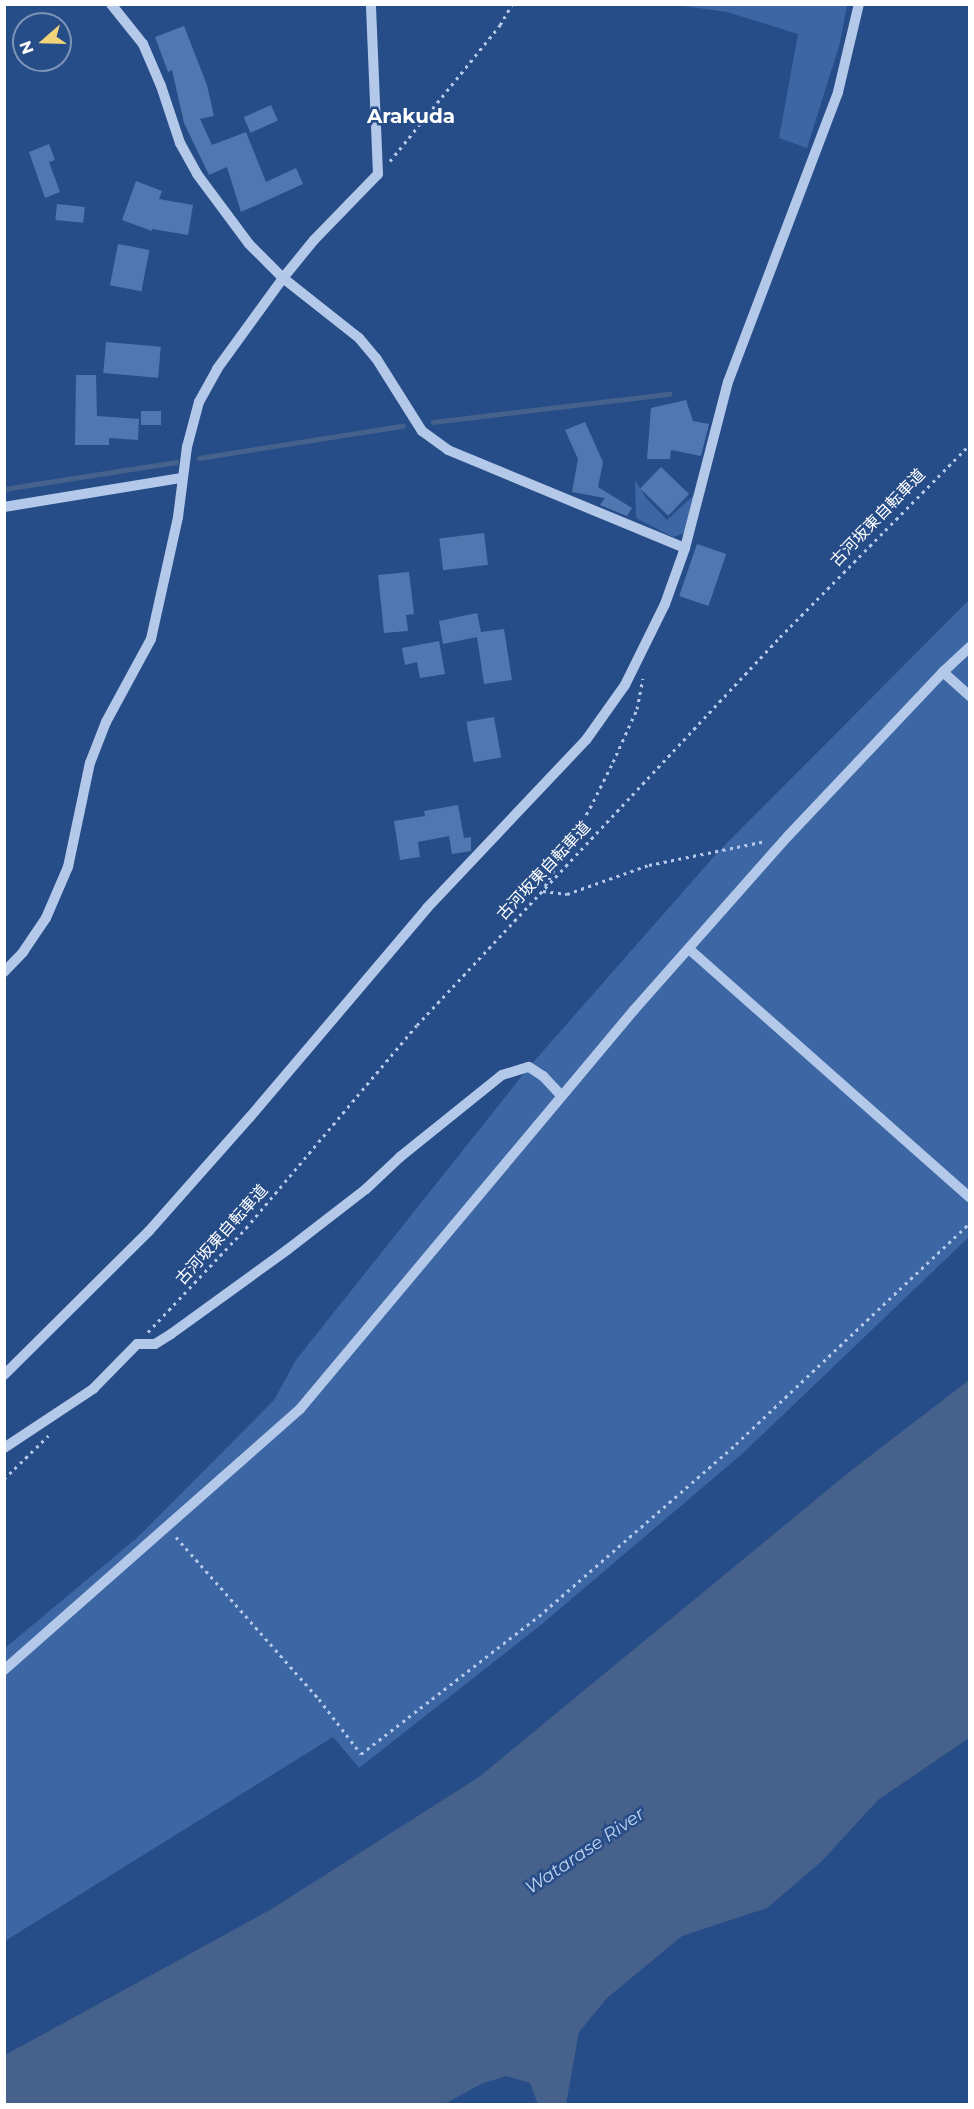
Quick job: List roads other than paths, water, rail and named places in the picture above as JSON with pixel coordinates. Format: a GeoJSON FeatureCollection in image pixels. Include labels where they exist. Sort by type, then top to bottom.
{"type":"FeatureCollection","features":[{"type":"Feature","properties":{"kind":"street"},"geometry":{"type":"LineString","coordinates":[[111,4],[122,14],[143,44],[161,86],[180,143],[197,174],[249,244],[283,278],[359,338],[376,358],[422,431],[432,440],[497,471],[685,548]]}},
{"type":"Feature","properties":{"kind":"street"},"geometry":{"type":"LineString","coordinates":[[4,972],[23,952],[46,918],[68,867],[90,763],[106,722],[151,639],[178,517],[182,478],[199,402],[217,369],[283,278],[314,240],[378,174],[371,4]]}},
{"type":"Feature","properties":{"kind":"street"},"geometry":{"type":"LineString","coordinates":[[4,1375],[149,1231],[250,1118],[427,908],[586,740],[619,695],[665,604],[685,548],[728,382],[838,92],[859,4]]}},
{"type":"Feature","properties":{"kind":"street"},"geometry":{"type":"LineString","coordinates":[[4,507],[182,478]]}},
{"type":"Feature","properties":{"kind":"street"},"geometry":{"type":"LineString","coordinates":[[4,1670],[300,1409],[561,1095],[788,836],[969,647]]}},
{"type":"Feature","properties":{"kind":"street"},"geometry":{"type":"LineString","coordinates":[[943,672],[969,696]]}},
{"type":"Feature","properties":{"kind":"street"},"geometry":{"type":"LineString","coordinates":[[689,949],[969,1198]]}},
{"type":"Feature","properties":{"kind":"street"},"geometry":{"type":"LineString","coordinates":[[4,1448],[93,1389],[137,1344],[155,1344],[171,1334],[287,1250],[366,1189],[400,1157],[502,1075],[529,1067],[543,1076],[561,1095]]}},
{"type":"Feature","properties":{"kind":"water","name":"Watarase River"},"geometry":{"type":"Polygon","coordinates":[[[969,1380],[969,1738],[878,1800],[822,1861],[767,1908],[682,1936],[607,1998],[579,2032],[566,2104],[538,2104],[530,2083],[506,2076],[481,2084],[444,2104],[5,2104],[5,2055],[270,1910],[479,1777],[848,1473],[969,1380]]]}},
{"type":"Feature","properties":{"kind":"waterway"},"geometry":{"type":"LineString","coordinates":[[433,422],[669,394]]}},
{"type":"Feature","properties":{"kind":"waterway"},"geometry":{"type":"LineString","coordinates":[[199,458],[402,426]]}},
{"type":"Feature","properties":{"kind":"waterway"},"geometry":{"type":"LineString","coordinates":[[4,489],[176,462]]}},
{"type":"Feature","properties":{"kind":"district","name":"Arakuda"},"geometry":{"type":"Point","coordinates":[411,116]}}]}
